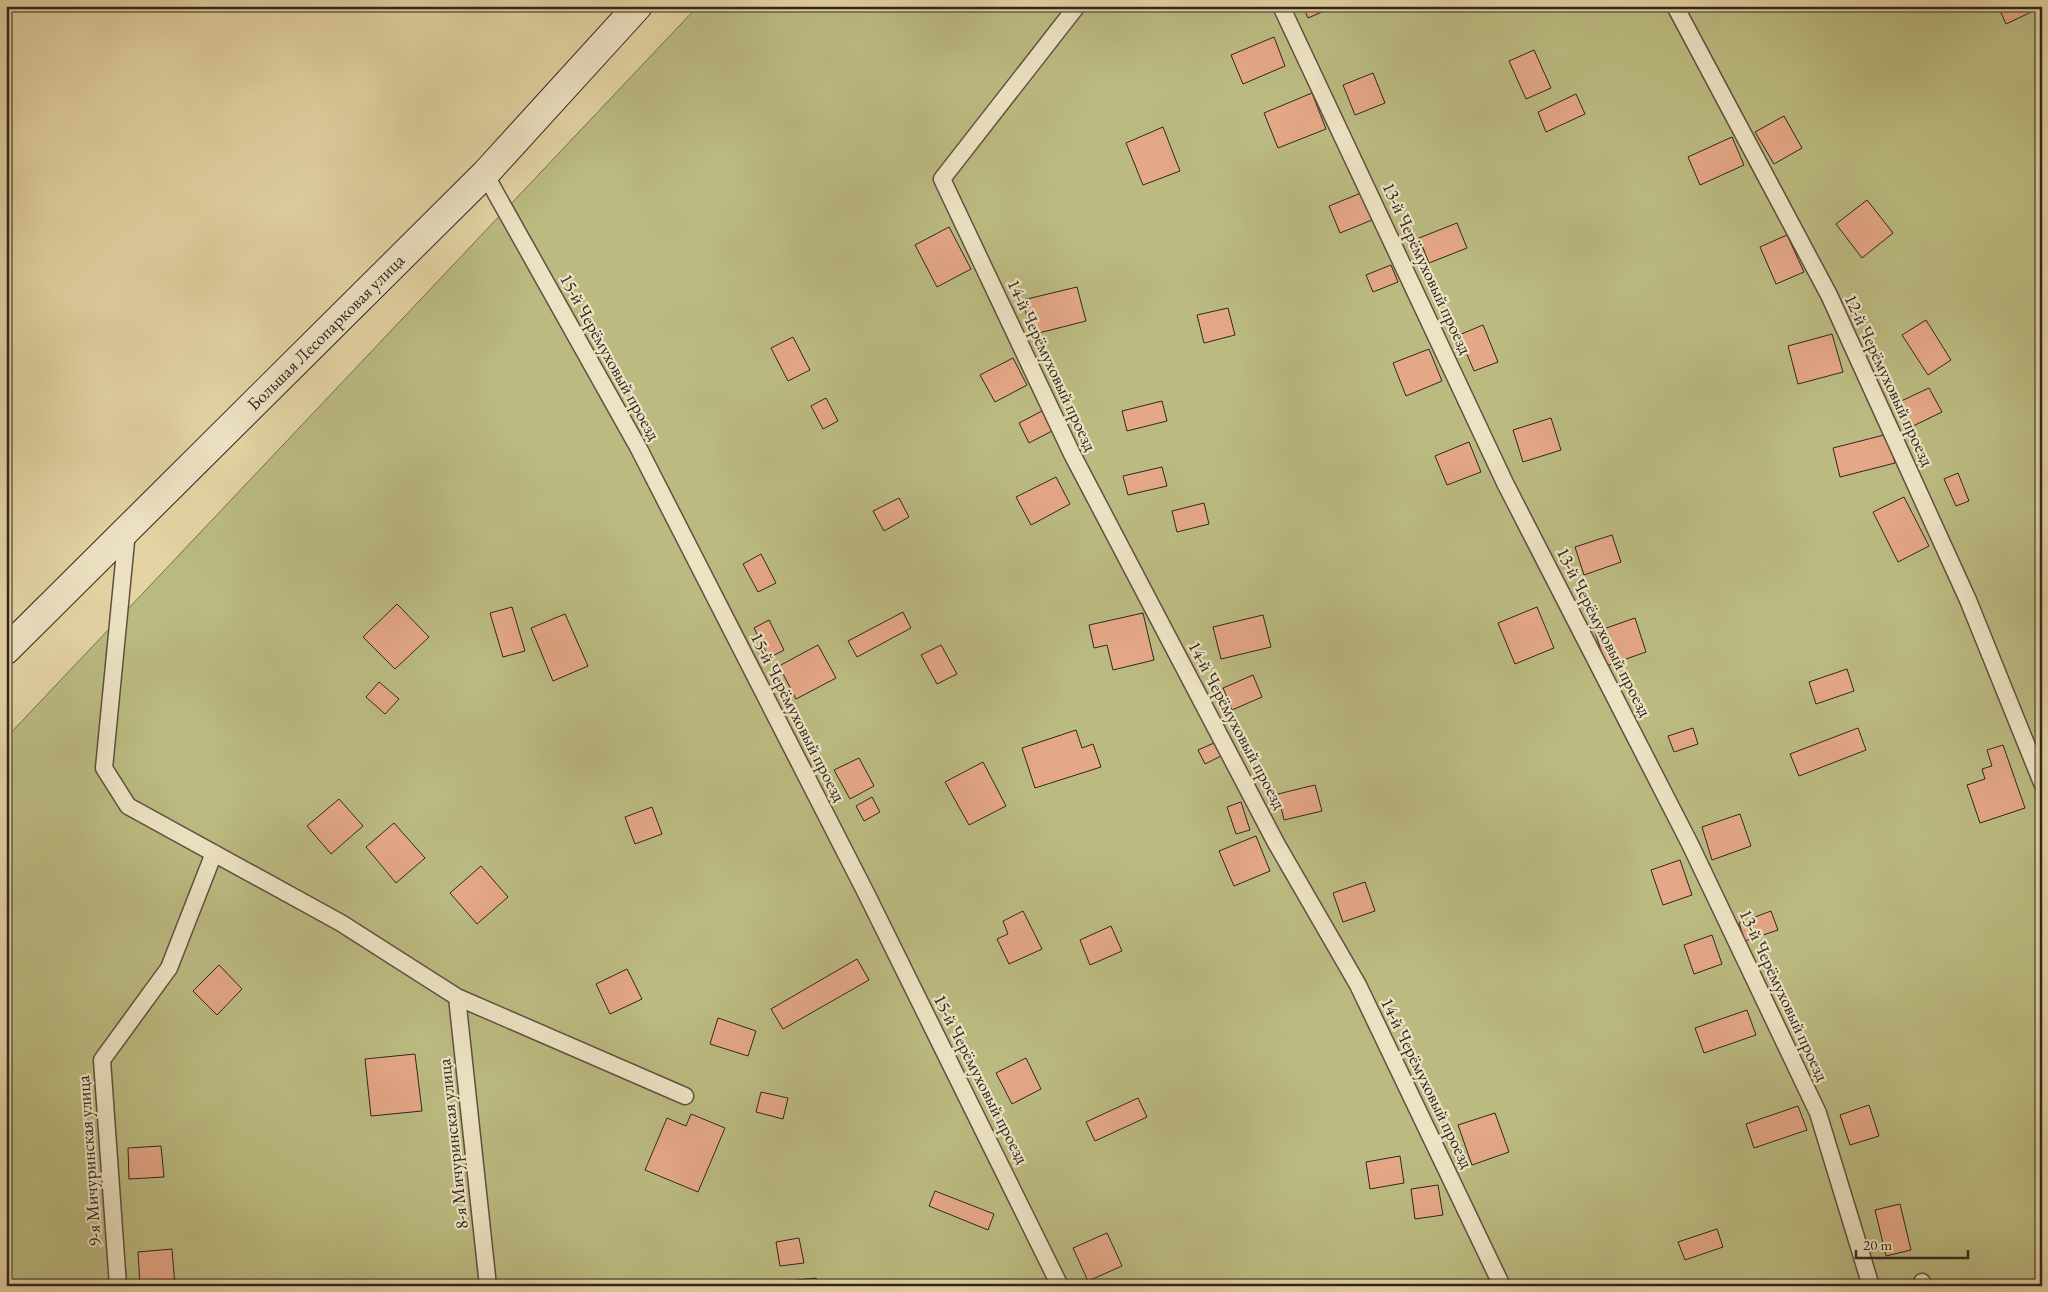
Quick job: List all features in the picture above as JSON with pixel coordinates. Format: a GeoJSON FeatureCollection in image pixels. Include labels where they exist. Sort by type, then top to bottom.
{"type":"FeatureCollection","features":[{"type":"Feature","properties":{"kind":"main road","name":"Большая Лесопарковая улица"},"geometry":{"type":"LineString","coordinates":[[6,650],[485,174],[638,6]]}},
{"type":"Feature","properties":{"kind":"lane","name":"14-й Черёмуховый проезд"},"geometry":{"type":"LineString","coordinates":[[1077,6],[942,179],[1072,454],[1276,842],[1358,985],[1502,1286]]}},
{"type":"Feature","properties":{"kind":"lane","name":"13-й Черёмуховый проезд"},"geometry":{"type":"LineString","coordinates":[[1281,6],[1505,483],[1690,844],[1818,1113],[1870,1283]]}},
{"type":"Feature","properties":{"kind":"lane","name":"12-й Черёмуховый проезд"},"geometry":{"type":"LineString","coordinates":[[1675,6],[1828,295],[1968,600],[2042,783]]}},
{"type":"Feature","properties":{"kind":"lane","name":"15-й Черёмуховый проезд"},"geometry":{"type":"LineString","coordinates":[[485,174],[638,447],[861,884],[1060,1286]]}},
{"type":"Feature","properties":{"kind":"lane"},"geometry":{"type":"LineString","coordinates":[[127,531],[104,768],[128,806],[341,923],[457,997],[685,1096]]}},
{"type":"Feature","properties":{"kind":"lane","name":"9-я Мичуринская улица"},"geometry":{"type":"LineString","coordinates":[[118,1286],[102,1060],[169,968],[214,853]]}},
{"type":"Feature","properties":{"kind":"lane","name":"8-я Мичуринская улица"},"geometry":{"type":"LineString","coordinates":[[457,997],[488,1286]]}},
{"type":"Feature","properties":{"kind":"green space"},"geometry":{"type":"Polygon","coordinates":[[[698,6],[2042,6],[2042,1286],[6,1286],[6,738],[698,6]]]}},
{"type":"Feature","properties":{"kind":"building"},"geometry":{"type":"Polygon","coordinates":[[[1303,6],[1336,6],[1308,18],[1303,6]]]}},
{"type":"Feature","properties":{"kind":"building"},"geometry":{"type":"Polygon","coordinates":[[[1998,6],[2042,6],[2042,7],[2006,24],[1998,6]]]}},
{"type":"Feature","properties":{"kind":"building"},"geometry":{"type":"Polygon","coordinates":[[[1274,37],[1285,66],[1243,84],[1231,55],[1274,37]]]}},
{"type":"Feature","properties":{"kind":"building"},"geometry":{"type":"Polygon","coordinates":[[[1534,50],[1551,88],[1526,99],[1509,61],[1534,50]]]}},
{"type":"Feature","properties":{"kind":"building"},"geometry":{"type":"Polygon","coordinates":[[[1373,73],[1385,103],[1355,115],[1343,85],[1373,73]]]}},
{"type":"Feature","properties":{"kind":"building"},"geometry":{"type":"Polygon","coordinates":[[[1312,93],[1326,129],[1278,148],[1264,113],[1312,93]]]}},
{"type":"Feature","properties":{"kind":"building"},"geometry":{"type":"Polygon","coordinates":[[[1576,94],[1585,114],[1546,132],[1538,112],[1576,94]]]}},
{"type":"Feature","properties":{"kind":"building"},"geometry":{"type":"Polygon","coordinates":[[[1784,116],[1802,148],[1774,164],[1755,132],[1784,116]]]}},
{"type":"Feature","properties":{"kind":"building"},"geometry":{"type":"Polygon","coordinates":[[[1163,127],[1180,171],[1143,185],[1126,143],[1163,127]]]}},
{"type":"Feature","properties":{"kind":"building"},"geometry":{"type":"Polygon","coordinates":[[[1732,137],[1744,165],[1700,185],[1688,157],[1732,137]]]}},
{"type":"Feature","properties":{"kind":"building"},"geometry":{"type":"Polygon","coordinates":[[[1361,193],[1372,220],[1340,233],[1329,206],[1361,193]]]}},
{"type":"Feature","properties":{"kind":"building"},"geometry":{"type":"Polygon","coordinates":[[[1867,200],[1893,233],[1862,258],[1836,224],[1867,200]]]}},
{"type":"Feature","properties":{"kind":"building"},"geometry":{"type":"Polygon","coordinates":[[[1457,223],[1467,248],[1429,263],[1419,238],[1457,223]]]}},
{"type":"Feature","properties":{"kind":"building"},"geometry":{"type":"Polygon","coordinates":[[[949,227],[971,269],[937,287],[915,245],[949,227]]]}},
{"type":"Feature","properties":{"kind":"building"},"geometry":{"type":"Polygon","coordinates":[[[1787,235],[1804,272],[1776,284],[1760,247],[1787,235]]]}},
{"type":"Feature","properties":{"kind":"building"},"geometry":{"type":"Polygon","coordinates":[[[1391,265],[1398,282],[1373,292],[1366,275],[1391,265]]]}},
{"type":"Feature","properties":{"kind":"building"},"geometry":{"type":"Polygon","coordinates":[[[1077,287],[1086,321],[1031,335],[1023,300],[1077,287]]]}},
{"type":"Feature","properties":{"kind":"building"},"geometry":{"type":"Polygon","coordinates":[[[1228,308],[1235,335],[1204,343],[1197,315],[1228,308]]]}},
{"type":"Feature","properties":{"kind":"building"},"geometry":{"type":"Polygon","coordinates":[[[1926,320],[1951,360],[1928,375],[1902,335],[1926,320]]]}},
{"type":"Feature","properties":{"kind":"building"},"geometry":{"type":"Polygon","coordinates":[[[1483,325],[1498,362],[1474,371],[1459,335],[1483,325]]]}},
{"type":"Feature","properties":{"kind":"building"},"geometry":{"type":"Polygon","coordinates":[[[1832,334],[1843,372],[1798,384],[1788,346],[1832,334]]]}},
{"type":"Feature","properties":{"kind":"building"},"geometry":{"type":"Polygon","coordinates":[[[793,337],[810,370],[788,381],[771,348],[793,337]]]}},
{"type":"Feature","properties":{"kind":"building"},"geometry":{"type":"Polygon","coordinates":[[[1429,349],[1442,381],[1406,396],[1393,363],[1429,349]]]}},
{"type":"Feature","properties":{"kind":"building"},"geometry":{"type":"Polygon","coordinates":[[[1013,358],[1027,385],[995,402],[980,375],[1013,358]]]}},
{"type":"Feature","properties":{"kind":"building"},"geometry":{"type":"Polygon","coordinates":[[[1929,388],[1942,412],[1911,427],[1899,402],[1929,388]]]}},
{"type":"Feature","properties":{"kind":"building"},"geometry":{"type":"Polygon","coordinates":[[[826,398],[838,421],[823,429],[811,406],[826,398]]]}},
{"type":"Feature","properties":{"kind":"building"},"geometry":{"type":"Polygon","coordinates":[[[1162,401],[1167,421],[1127,431],[1122,411],[1162,401]]]}},
{"type":"Feature","properties":{"kind":"building"},"geometry":{"type":"Polygon","coordinates":[[[1042,411],[1052,431],[1029,443],[1019,423],[1042,411]]]}},
{"type":"Feature","properties":{"kind":"building"},"geometry":{"type":"Polygon","coordinates":[[[1551,418],[1561,450],[1523,462],[1513,430],[1551,418]]]}},
{"type":"Feature","properties":{"kind":"building"},"geometry":{"type":"Polygon","coordinates":[[[1888,434],[1895,463],[1840,477],[1833,448],[1888,434]]]}},
{"type":"Feature","properties":{"kind":"building"},"geometry":{"type":"Polygon","coordinates":[[[1469,442],[1481,472],[1447,485],[1435,456],[1469,442]]]}},
{"type":"Feature","properties":{"kind":"building"},"geometry":{"type":"Polygon","coordinates":[[[1162,467],[1167,486],[1128,495],[1123,476],[1162,467]]]}},
{"type":"Feature","properties":{"kind":"building"},"geometry":{"type":"Polygon","coordinates":[[[1958,473],[1969,501],[1956,506],[1944,479],[1958,473]]]}},
{"type":"Feature","properties":{"kind":"building"},"geometry":{"type":"Polygon","coordinates":[[[1056,477],[1070,504],[1031,525],[1016,497],[1056,477]]]}},
{"type":"Feature","properties":{"kind":"building"},"geometry":{"type":"Polygon","coordinates":[[[1904,497],[1929,546],[1898,562],[1873,512],[1904,497]]]}},
{"type":"Feature","properties":{"kind":"building"},"geometry":{"type":"Polygon","coordinates":[[[899,498],[909,517],[884,531],[873,511],[899,498]]]}},
{"type":"Feature","properties":{"kind":"building"},"geometry":{"type":"Polygon","coordinates":[[[1204,503],[1209,524],[1177,532],[1172,511],[1204,503]]]}},
{"type":"Feature","properties":{"kind":"building"},"geometry":{"type":"Polygon","coordinates":[[[1612,535],[1621,562],[1584,575],[1575,547],[1612,535]]]}},
{"type":"Feature","properties":{"kind":"building"},"geometry":{"type":"Polygon","coordinates":[[[761,554],[776,583],[758,592],[743,564],[761,554]]]}},
{"type":"Feature","properties":{"kind":"building"},"geometry":{"type":"Polygon","coordinates":[[[397,604],[429,637],[395,669],[363,637],[397,604]]]}},
{"type":"Feature","properties":{"kind":"building"},"geometry":{"type":"Polygon","coordinates":[[[512,607],[525,651],[503,657],[490,613],[512,607]]]}},
{"type":"Feature","properties":{"kind":"building"},"geometry":{"type":"Polygon","coordinates":[[[1537,607],[1554,648],[1515,664],[1498,623],[1537,607]]]}},
{"type":"Feature","properties":{"kind":"building"},"geometry":{"type":"Polygon","coordinates":[[[903,612],[911,628],[857,657],[848,641],[903,612]]]}},
{"type":"Feature","properties":{"kind":"building"},"geometry":{"type":"Polygon","coordinates":[[[1143,613],[1154,660],[1113,670],[1107,645],[1094,648],[1089,625],[1143,613]]]}},
{"type":"Feature","properties":{"kind":"building"},"geometry":{"type":"Polygon","coordinates":[[[565,614],[588,666],[553,681],[531,628],[565,614]]]}},
{"type":"Feature","properties":{"kind":"building"},"geometry":{"type":"Polygon","coordinates":[[[1263,615],[1271,647],[1221,659],[1213,627],[1263,615]]]}},
{"type":"Feature","properties":{"kind":"building"},"geometry":{"type":"Polygon","coordinates":[[[1635,618],[1646,652],[1606,666],[1595,632],[1635,618]]]}},
{"type":"Feature","properties":{"kind":"building"},"geometry":{"type":"Polygon","coordinates":[[[769,620],[784,650],[769,658],[754,628],[769,620]]]}},
{"type":"Feature","properties":{"kind":"building"},"geometry":{"type":"Polygon","coordinates":[[[818,645],[836,678],[796,699],[779,666],[818,645]]]}},
{"type":"Feature","properties":{"kind":"building"},"geometry":{"type":"Polygon","coordinates":[[[941,645],[957,674],[937,684],[921,655],[941,645]]]}},
{"type":"Feature","properties":{"kind":"building"},"geometry":{"type":"Polygon","coordinates":[[[1847,669],[1854,691],[1816,704],[1809,682],[1847,669]]]}},
{"type":"Feature","properties":{"kind":"building"},"geometry":{"type":"Polygon","coordinates":[[[1253,675],[1262,697],[1232,710],[1223,688],[1253,675]]]}},
{"type":"Feature","properties":{"kind":"building"},"geometry":{"type":"Polygon","coordinates":[[[379,682],[399,699],[385,714],[366,697],[379,682]]]}},
{"type":"Feature","properties":{"kind":"building"},"geometry":{"type":"Polygon","coordinates":[[[1693,728],[1698,744],[1674,752],[1668,736],[1693,728]]]}},
{"type":"Feature","properties":{"kind":"building"},"geometry":{"type":"Polygon","coordinates":[[[1858,728],[1866,750],[1799,776],[1790,754],[1858,728]]]}},
{"type":"Feature","properties":{"kind":"building"},"geometry":{"type":"Polygon","coordinates":[[[1076,730],[1082,748],[1093,744],[1101,767],[1035,788],[1022,748],[1076,730]]]}},
{"type":"Feature","properties":{"kind":"building"},"geometry":{"type":"Polygon","coordinates":[[[1214,743],[1221,756],[1205,764],[1198,750],[1214,743]]]}},
{"type":"Feature","properties":{"kind":"building"},"geometry":{"type":"Polygon","coordinates":[[[2003,745],[2025,808],[1980,823],[1967,785],[1985,779],[1982,769],[1992,766],[1987,750],[2003,745]]]}},
{"type":"Feature","properties":{"kind":"building"},"geometry":{"type":"Polygon","coordinates":[[[859,758],[874,786],[850,799],[834,770],[859,758]]]}},
{"type":"Feature","properties":{"kind":"building"},"geometry":{"type":"Polygon","coordinates":[[[983,762],[1006,806],[969,825],[945,782],[983,762]]]}},
{"type":"Feature","properties":{"kind":"building"},"geometry":{"type":"Polygon","coordinates":[[[1315,785],[1322,811],[1284,820],[1278,794],[1315,785]]]}},
{"type":"Feature","properties":{"kind":"building"},"geometry":{"type":"Polygon","coordinates":[[[872,797],[880,812],[864,821],[856,806],[872,797]]]}},
{"type":"Feature","properties":{"kind":"building"},"geometry":{"type":"Polygon","coordinates":[[[339,799],[363,826],[331,854],[307,826],[339,799]]]}},
{"type":"Feature","properties":{"kind":"building"},"geometry":{"type":"Polygon","coordinates":[[[1241,802],[1250,830],[1236,834],[1227,807],[1241,802]]]}},
{"type":"Feature","properties":{"kind":"building"},"geometry":{"type":"Polygon","coordinates":[[[652,807],[662,834],[635,844],[625,817],[652,807]]]}},
{"type":"Feature","properties":{"kind":"building"},"geometry":{"type":"Polygon","coordinates":[[[1740,814],[1751,846],[1712,860],[1702,827],[1740,814]]]}},
{"type":"Feature","properties":{"kind":"building"},"geometry":{"type":"Polygon","coordinates":[[[394,823],[425,858],[396,883],[366,847],[394,823]]]}},
{"type":"Feature","properties":{"kind":"building"},"geometry":{"type":"Polygon","coordinates":[[[1256,836],[1270,871],[1234,886],[1219,851],[1256,836]]]}},
{"type":"Feature","properties":{"kind":"building"},"geometry":{"type":"Polygon","coordinates":[[[1680,860],[1692,895],[1663,905],[1651,870],[1680,860]]]}},
{"type":"Feature","properties":{"kind":"building"},"geometry":{"type":"Polygon","coordinates":[[[481,866],[508,897],[477,924],[450,893],[481,866]]]}},
{"type":"Feature","properties":{"kind":"building"},"geometry":{"type":"Polygon","coordinates":[[[1365,882],[1375,911],[1343,922],[1333,893],[1365,882]]]}},
{"type":"Feature","properties":{"kind":"building"},"geometry":{"type":"Polygon","coordinates":[[[1023,911],[1042,949],[1009,964],[997,939],[1008,934],[1003,921],[1023,911]]]}},
{"type":"Feature","properties":{"kind":"building"},"geometry":{"type":"Polygon","coordinates":[[[1771,911],[1778,930],[1745,941],[1739,923],[1771,911]]]}},
{"type":"Feature","properties":{"kind":"building"},"geometry":{"type":"Polygon","coordinates":[[[1111,926],[1122,951],[1090,965],[1080,940],[1111,926]]]}},
{"type":"Feature","properties":{"kind":"building"},"geometry":{"type":"Polygon","coordinates":[[[1712,935],[1722,964],[1694,974],[1684,945],[1712,935]]]}},
{"type":"Feature","properties":{"kind":"building"},"geometry":{"type":"Polygon","coordinates":[[[857,959],[869,980],[783,1029],[771,1009],[857,959]]]}},
{"type":"Feature","properties":{"kind":"building"},"geometry":{"type":"Polygon","coordinates":[[[219,965],[242,989],[217,1015],[193,991],[219,965]]]}},
{"type":"Feature","properties":{"kind":"building"},"geometry":{"type":"Polygon","coordinates":[[[627,969],[642,999],[610,1014],[596,984],[627,969]]]}},
{"type":"Feature","properties":{"kind":"building"},"geometry":{"type":"Polygon","coordinates":[[[1747,1010],[1756,1035],[1704,1053],[1695,1028],[1747,1010]]]}},
{"type":"Feature","properties":{"kind":"building"},"geometry":{"type":"Polygon","coordinates":[[[718,1018],[756,1031],[748,1056],[710,1044],[718,1018]]]}},
{"type":"Feature","properties":{"kind":"building"},"geometry":{"type":"Polygon","coordinates":[[[415,1054],[422,1111],[371,1116],[365,1059],[415,1054]]]}},
{"type":"Feature","properties":{"kind":"building"},"geometry":{"type":"Polygon","coordinates":[[[1026,1058],[1041,1089],[1012,1104],[996,1073],[1026,1058]]]}},
{"type":"Feature","properties":{"kind":"building"},"geometry":{"type":"Polygon","coordinates":[[[761,1092],[788,1098],[783,1119],[756,1112],[761,1092]]]}},
{"type":"Feature","properties":{"kind":"building"},"geometry":{"type":"Polygon","coordinates":[[[1138,1098],[1147,1117],[1095,1141],[1086,1122],[1138,1098]]]}},
{"type":"Feature","properties":{"kind":"building"},"geometry":{"type":"Polygon","coordinates":[[[1869,1105],[1879,1136],[1850,1145],[1840,1115],[1869,1105]]]}},
{"type":"Feature","properties":{"kind":"building"},"geometry":{"type":"Polygon","coordinates":[[[1798,1106],[1807,1130],[1754,1148],[1746,1124],[1798,1106]]]}},
{"type":"Feature","properties":{"kind":"building"},"geometry":{"type":"Polygon","coordinates":[[[1495,1113],[1509,1152],[1472,1165],[1458,1125],[1495,1113]]]}},
{"type":"Feature","properties":{"kind":"building"},"geometry":{"type":"Polygon","coordinates":[[[691,1114],[725,1128],[698,1192],[645,1170],[667,1118],[686,1126],[691,1114]]]}},
{"type":"Feature","properties":{"kind":"building"},"geometry":{"type":"Polygon","coordinates":[[[161,1146],[164,1177],[129,1179],[128,1148],[161,1146]]]}},
{"type":"Feature","properties":{"kind":"building"},"geometry":{"type":"Polygon","coordinates":[[[1400,1156],[1404,1183],[1370,1189],[1366,1162],[1400,1156]]]}},
{"type":"Feature","properties":{"kind":"building"},"geometry":{"type":"Polygon","coordinates":[[[1438,1185],[1443,1215],[1415,1219],[1411,1189],[1438,1185]]]}},
{"type":"Feature","properties":{"kind":"building"},"geometry":{"type":"Polygon","coordinates":[[[935,1191],[994,1214],[988,1230],[929,1206],[935,1191]]]}},
{"type":"Feature","properties":{"kind":"building"},"geometry":{"type":"Polygon","coordinates":[[[1900,1204],[1911,1250],[1886,1256],[1875,1210],[1900,1204]]]}},
{"type":"Feature","properties":{"kind":"building"},"geometry":{"type":"Polygon","coordinates":[[[1717,1229],[1723,1247],[1685,1260],[1678,1242],[1717,1229]]]}},
{"type":"Feature","properties":{"kind":"building"},"geometry":{"type":"Polygon","coordinates":[[[1107,1233],[1122,1266],[1088,1281],[1073,1248],[1107,1233]]]}},
{"type":"Feature","properties":{"kind":"building"},"geometry":{"type":"Polygon","coordinates":[[[799,1238],[804,1263],[780,1266],[776,1242],[799,1238]]]}},
{"type":"Feature","properties":{"kind":"building"},"geometry":{"type":"Polygon","coordinates":[[[172,1249],[175,1286],[140,1286],[138,1252],[172,1249]]]}},
{"type":"Feature","properties":{"kind":"building"},"geometry":{"type":"Polygon","coordinates":[[[816,1278],[817,1286],[788,1286],[788,1281],[816,1278]]]}}]}
